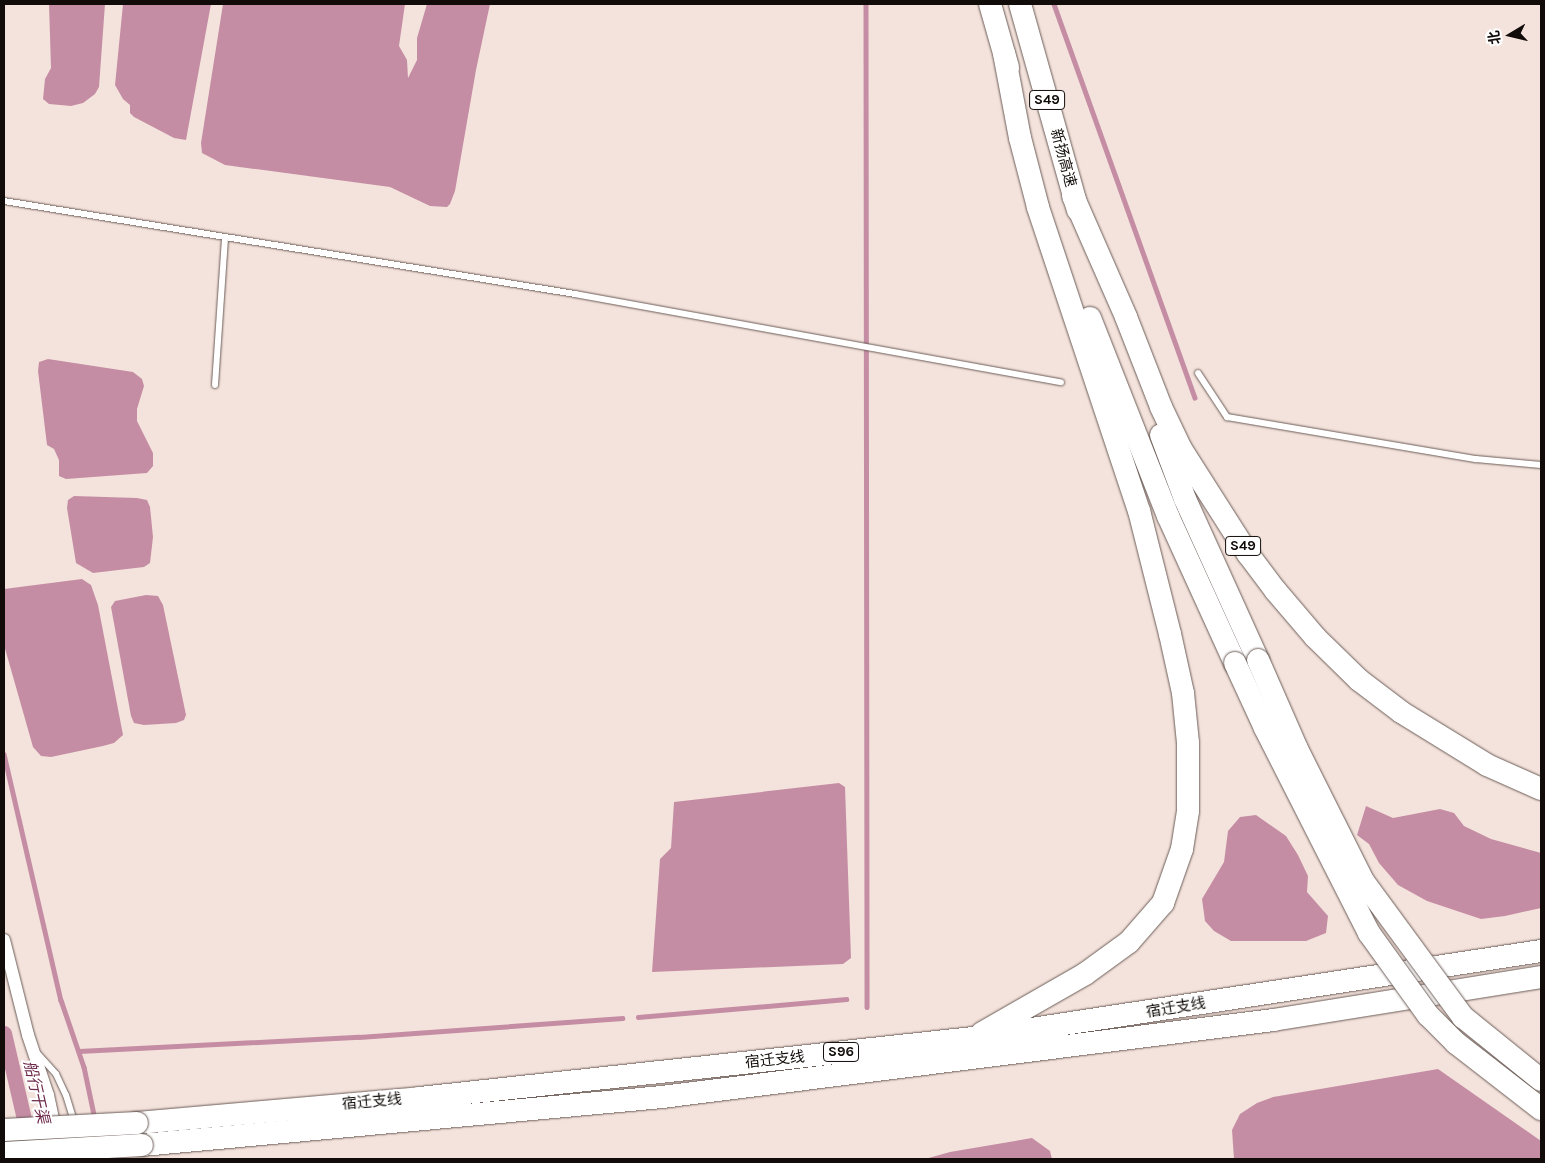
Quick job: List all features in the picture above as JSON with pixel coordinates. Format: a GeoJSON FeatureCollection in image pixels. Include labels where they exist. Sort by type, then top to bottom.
{"type":"FeatureCollection","features":[{"type":"Feature","properties":{"kind":"highway","name":"S49"},"geometry":{"type":"LineString","coordinates":[[990,4],[1049,203],[1106,362],[1168,516],[1265,728],[1369,933],[1428,1015],[1456,1043],[1541,1109]]}},
{"type":"Feature","properties":{"kind":"highway","name":"新扬高速"},"geometry":{"type":"LineString","coordinates":[[1020,4],[1073,196]]}},
{"type":"Feature","properties":{"kind":"highway"},"geometry":{"type":"LineString","coordinates":[[973,1038],[1085,974],[1129,942],[1163,903],[1182,849],[1188,811],[1188,742],[1184,701],[1170,634],[1139,511],[1038,207],[1020,138],[1004,53]]}},
{"type":"Feature","properties":{"kind":"highway","name":"S49"},"geometry":{"type":"LineString","coordinates":[[1073,196],[1126,317],[1161,407],[1181,449],[1248,554],[1275,590],[1315,637],[1360,680],[1401,712],[1487,765],[1541,789]]}},
{"type":"Feature","properties":{"kind":"highway"},"geometry":{"type":"LineString","coordinates":[[1073,196],[1185,499],[1297,749],[1363,881],[1463,1017],[1541,1080]]}},
{"type":"Feature","properties":{"kind":"highway","name":"宿迁支线"},"geometry":{"type":"LineString","coordinates":[[4,1130],[137,1123],[430,1097],[973,1038],[1541,951]]}},
{"type":"Feature","properties":{"kind":"highway","name":"宿迁支线"},"geometry":{"type":"LineString","coordinates":[[4,1153],[142,1145],[662,1097],[1273,1020],[1541,977]]}},
{"type":"Feature","properties":{"kind":"highway"},"geometry":{"type":"LineString","coordinates":[[1506,984],[1541,983]]}},
{"type":"Feature","properties":{"kind":"street"},"geometry":{"type":"LineString","coordinates":[[4,940],[31,1046],[48,1095],[62,1159]]}},
{"type":"Feature","properties":{"kind":"lane"},"geometry":{"type":"LineString","coordinates":[[4,201],[549,290],[1061,382]]}},
{"type":"Feature","properties":{"kind":"lane"},"geometry":{"type":"LineString","coordinates":[[215,385],[225,237]]}},
{"type":"Feature","properties":{"kind":"lane"},"geometry":{"type":"LineString","coordinates":[[1198,373],[1227,417],[1476,459],[1541,465]]}},
{"type":"Feature","properties":{"kind":"lane"},"geometry":{"type":"LineString","coordinates":[[31,1046],[56,1074],[66,1095],[79,1137],[82,1159]]}},
{"type":"Feature","properties":{"kind":"shaded area"},"geometry":{"type":"Polygon","coordinates":[[[49,4],[105,4],[99,87],[95,94],[83,103],[71,106],[49,104],[43,99],[45,79],[51,68],[49,4]]]}},
{"type":"Feature","properties":{"kind":"shaded area"},"geometry":{"type":"Polygon","coordinates":[[[123,4],[211,4],[186,140],[174,138],[134,117],[130,113],[130,105],[123,99],[115,85],[123,4]]]}},
{"type":"Feature","properties":{"kind":"shaded area"},"geometry":{"type":"Polygon","coordinates":[[[223,4],[405,4],[399,46],[407,60],[408,78],[417,60],[417,38],[427,4],[490,4],[476,70],[455,191],[450,204],[447,207],[430,206],[390,187],[225,165],[202,153],[201,143],[223,4]]]}},
{"type":"Feature","properties":{"kind":"shaded area"},"geometry":{"type":"Polygon","coordinates":[[[48,359],[133,372],[142,379],[144,386],[137,409],[137,421],[153,453],[153,466],[147,473],[66,479],[59,476],[59,460],[54,449],[47,445],[38,371],[39,362],[48,359]]]}},
{"type":"Feature","properties":{"kind":"shaded area"},"geometry":{"type":"Polygon","coordinates":[[[74,496],[147,500],[150,507],[153,537],[150,563],[144,567],[93,573],[76,563],[67,508],[68,500],[74,496]]]}},
{"type":"Feature","properties":{"kind":"shaded area"},"geometry":{"type":"Polygon","coordinates":[[[82,579],[91,585],[98,605],[123,735],[114,743],[103,746],[51,757],[41,756],[33,747],[4,645],[4,589],[82,579]]]}},
{"type":"Feature","properties":{"kind":"shaded area"},"geometry":{"type":"Polygon","coordinates":[[[146,595],[158,596],[163,605],[186,715],[184,720],[176,723],[144,725],[134,723],[131,716],[111,607],[115,601],[146,595]]]}},
{"type":"Feature","properties":{"kind":"shaded area"},"geometry":{"type":"Polygon","coordinates":[[[839,783],[845,787],[851,958],[843,964],[652,972],[660,859],[671,848],[674,802],[839,783]]]}},
{"type":"Feature","properties":{"kind":"shaded area"},"geometry":{"type":"Polygon","coordinates":[[[1366,806],[1393,818],[1440,809],[1454,813],[1464,826],[1491,839],[1541,853],[1541,908],[1481,919],[1427,901],[1398,885],[1379,863],[1369,844],[1357,835],[1366,806]]]}},
{"type":"Feature","properties":{"kind":"shaded area"},"geometry":{"type":"Polygon","coordinates":[[[1256,815],[1286,836],[1298,855],[1308,876],[1307,892],[1328,916],[1326,933],[1306,941],[1231,941],[1214,931],[1205,921],[1202,899],[1224,862],[1228,831],[1240,817],[1256,815]]]}},
{"type":"Feature","properties":{"kind":"shaded area"},"geometry":{"type":"Polygon","coordinates":[[[1438,1069],[1541,1141],[1541,1159],[1234,1159],[1232,1130],[1240,1114],[1257,1103],[1273,1097],[1438,1069]]]}},
{"type":"Feature","properties":{"kind":"shaded area"},"geometry":{"type":"Polygon","coordinates":[[[1032,1138],[1050,1151],[1052,1159],[925,1159],[950,1152],[1032,1138]]]}},
{"type":"Feature","properties":{"kind":"waterway"},"geometry":{"type":"LineString","coordinates":[[866,4],[867,1007]]}},
{"type":"Feature","properties":{"kind":"waterway"},"geometry":{"type":"LineString","coordinates":[[1054,4],[1195,398]]}},
{"type":"Feature","properties":{"kind":"waterway"},"geometry":{"type":"LineString","coordinates":[[4,754],[61,1000],[84,1067],[95,1119]]}},
{"type":"Feature","properties":{"kind":"waterway"},"geometry":{"type":"LineString","coordinates":[[638,1017],[846,999]]}},
{"type":"Feature","properties":{"kind":"waterway"},"geometry":{"type":"LineString","coordinates":[[79,1051],[359,1037],[622,1018]]}},
{"type":"Feature","properties":{"kind":"waterway","name":"船行干渠"},"geometry":{"type":"LineString","coordinates":[[4,1033],[28,1136]]}}]}
